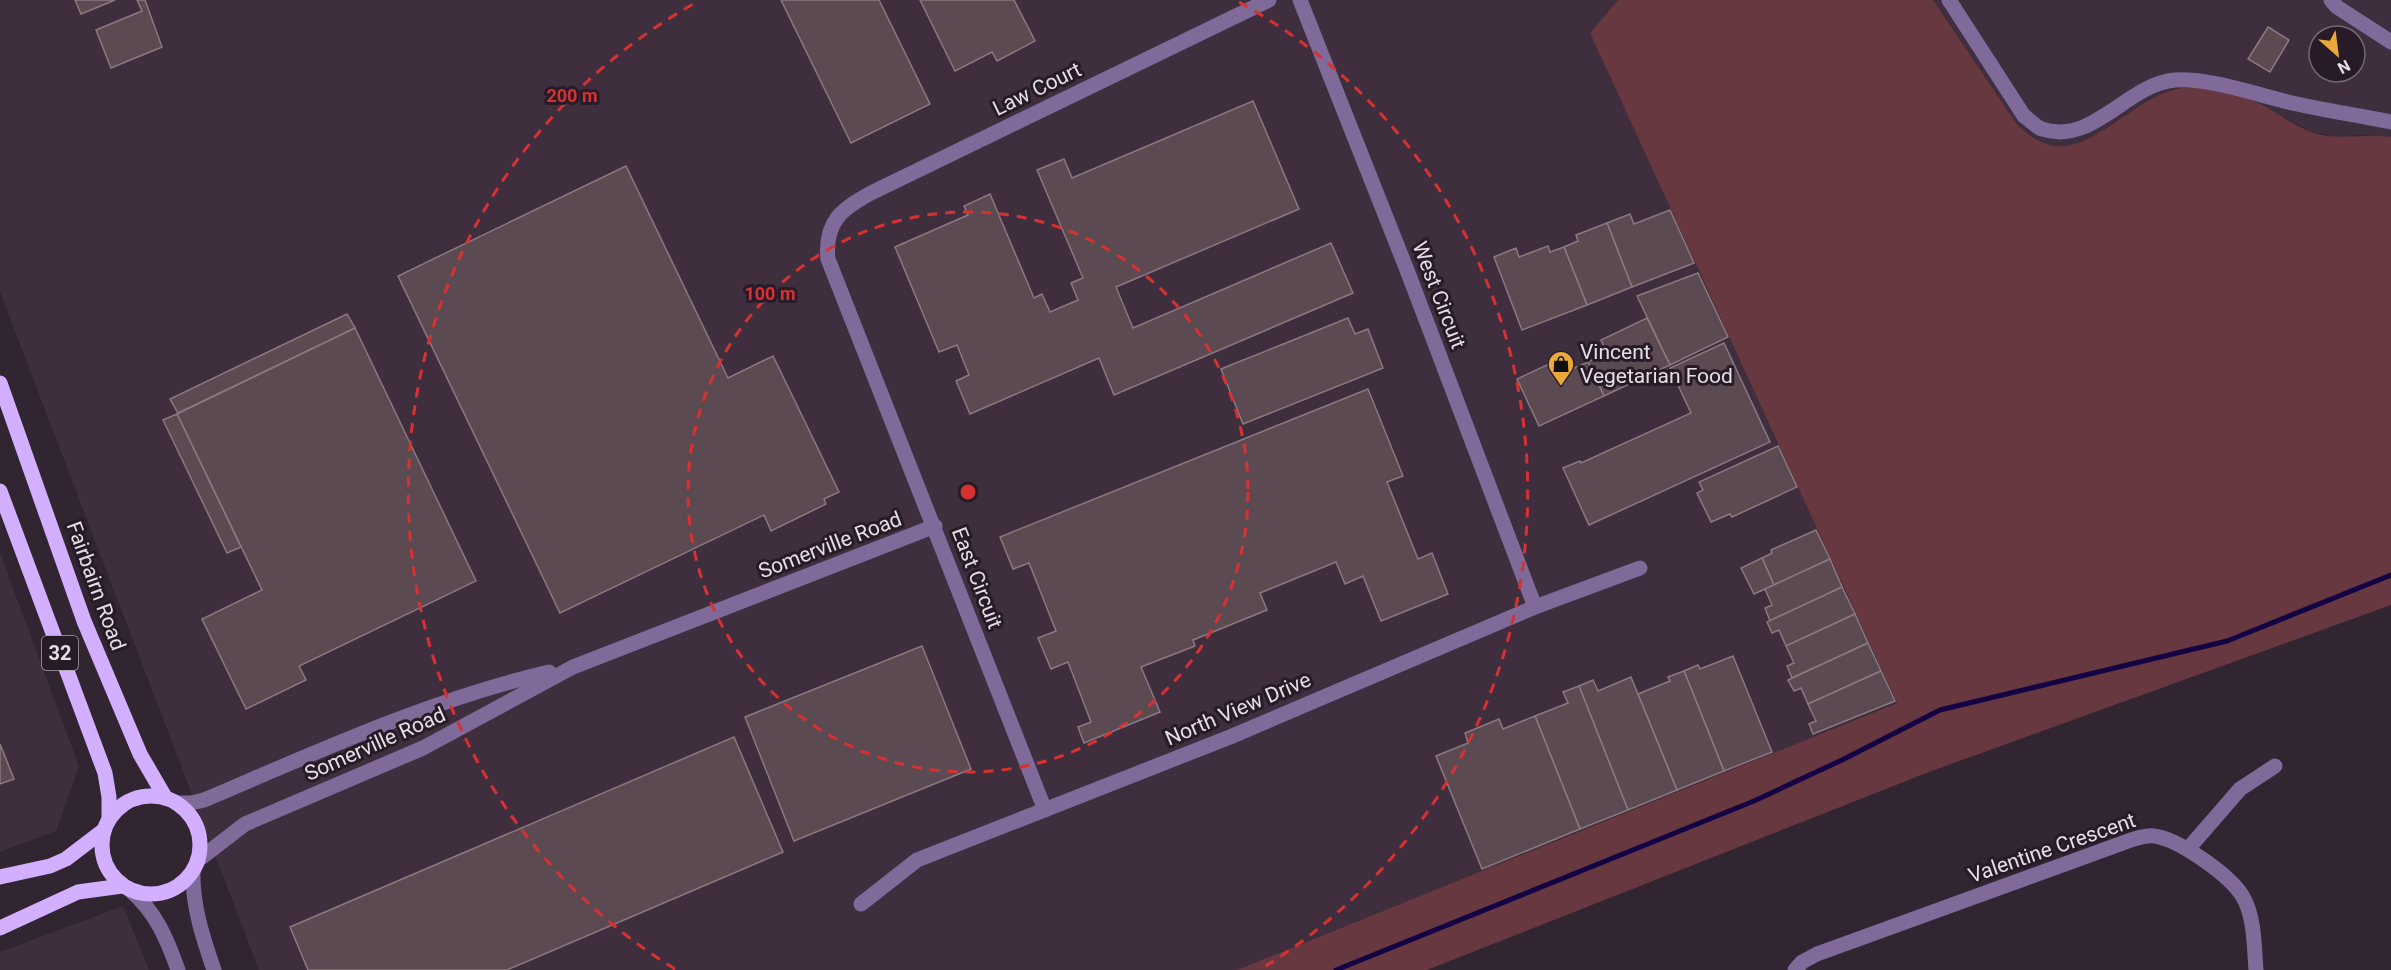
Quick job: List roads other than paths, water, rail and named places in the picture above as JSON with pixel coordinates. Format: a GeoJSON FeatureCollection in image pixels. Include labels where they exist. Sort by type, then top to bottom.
{"type":"FeatureCollection","features":[{"type":"Feature","properties":{"kind":"main road","name":"Fairbairn Road"},"geometry":{"type":"LineString","coordinates":[[0,383],[84,621],[140,754],[171,800]]}},
{"type":"Feature","properties":{"kind":"main road","name":"32"},"geometry":{"type":"LineString","coordinates":[[0,491],[105,773],[109,797],[101,843],[103,859],[110,874],[126,888]]}},
{"type":"Feature","properties":{"kind":"main road"},"geometry":{"type":"LineString","coordinates":[[0,877],[51,866],[66,859],[106,824],[120,806],[134,798],[149,795],[171,800]]}},
{"type":"Feature","properties":{"kind":"main road","name":"32"},"geometry":{"type":"LineString","coordinates":[[171,800],[188,813],[198,831],[200,841],[195,866]]}},
{"type":"Feature","properties":{"kind":"main road"},"geometry":{"type":"LineString","coordinates":[[0,928],[78,892],[126,888],[142,894],[165,892],[185,880],[195,866]]}},
{"type":"Feature","properties":{"kind":"street","name":"Law Court"},"geometry":{"type":"LineString","coordinates":[[832,226],[843,211],[873,192],[1269,0]]}},
{"type":"Feature","properties":{"kind":"street","name":"West Circuit"},"geometry":{"type":"LineString","coordinates":[[1300,0],[1407,270],[1534,607]]}},
{"type":"Feature","properties":{"kind":"street"},"geometry":{"type":"LineString","coordinates":[[1949,0],[2024,116],[2040,129],[2062,133],[2080,129],[2136,95],[2175,80],[2204,82],[2293,103],[2391,122]]}},
{"type":"Feature","properties":{"kind":"street"},"geometry":{"type":"LineString","coordinates":[[2331,0],[2337,7],[2391,42]]}},
{"type":"Feature","properties":{"kind":"street","name":"East Circuit"},"geometry":{"type":"LineString","coordinates":[[832,226],[827,245],[828,259],[1045,810]]}},
{"type":"Feature","properties":{"kind":"street","name":"Somerville Road"},"geometry":{"type":"LineString","coordinates":[[195,866],[245,824],[423,748],[573,667],[935,526]]}},
{"type":"Feature","properties":{"kind":"street","name":"North View Drive"},"geometry":{"type":"LineString","coordinates":[[861,904],[917,860],[1230,737],[1534,607],[1640,568]]}},
{"type":"Feature","properties":{"kind":"street","name":"Somerville Road"},"geometry":{"type":"LineString","coordinates":[[171,800],[191,803],[204,800],[444,702],[507,682],[573,667]]}},
{"type":"Feature","properties":{"kind":"street"},"geometry":{"type":"LineString","coordinates":[[2188,849],[2240,789],[2275,766]]}},
{"type":"Feature","properties":{"kind":"street","name":"Valentine Crescent"},"geometry":{"type":"LineString","coordinates":[[1795,970],[1802,962],[1817,954],[2131,840],[2151,835],[2188,849],[2232,882],[2244,898],[2250,920],[2256,970]]}},
{"type":"Feature","properties":{"kind":"street"},"geometry":{"type":"LineString","coordinates":[[195,866],[192,891],[214,970]]}},
{"type":"Feature","properties":{"kind":"street"},"geometry":{"type":"LineString","coordinates":[[126,888],[146,904],[178,970]]}},
{"type":"Feature","properties":{"kind":"waterway"},"geometry":{"type":"LineString","coordinates":[[1336,970],[1754,801],[1842,760],[1940,710],[2227,641],[2391,575]]}},
{"type":"Feature","properties":{"kind":"place","name":"Vincent Vegetarian Food"},"geometry":{"type":"Point","coordinates":[1561,387]}}]}
